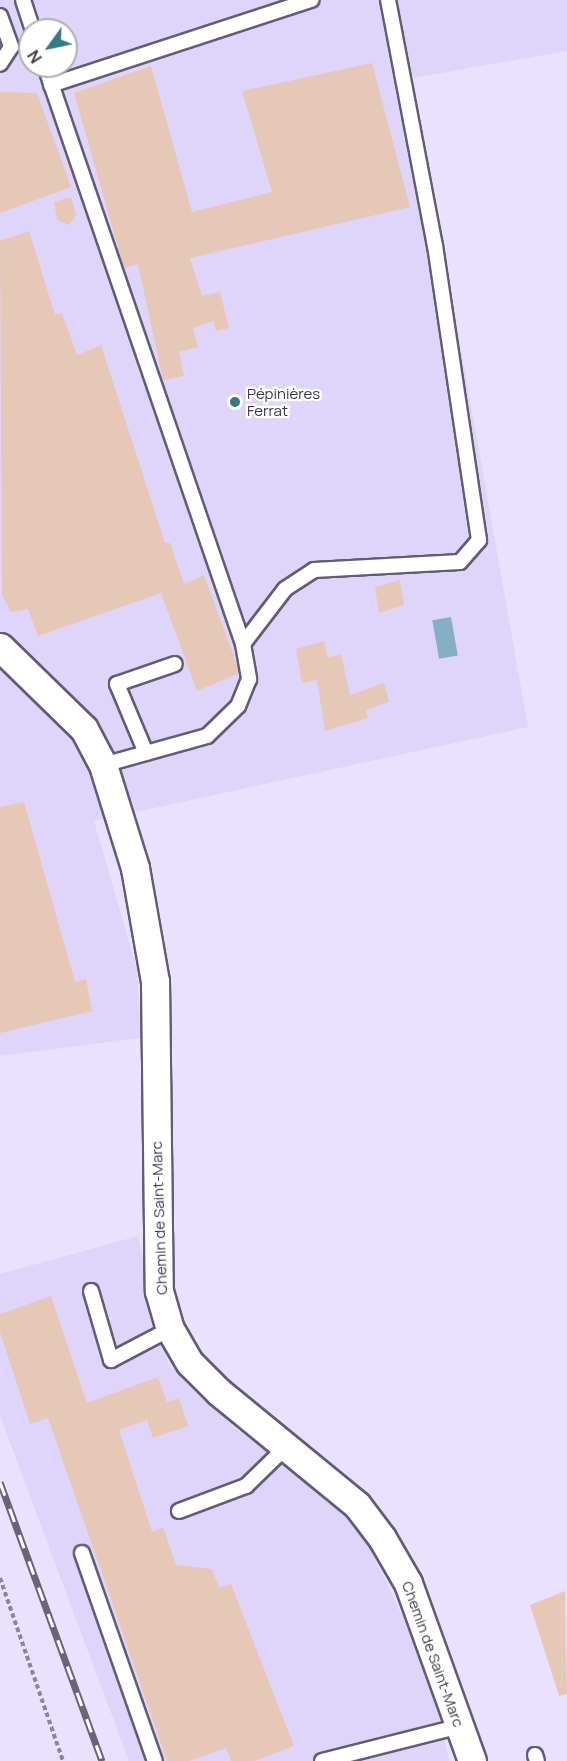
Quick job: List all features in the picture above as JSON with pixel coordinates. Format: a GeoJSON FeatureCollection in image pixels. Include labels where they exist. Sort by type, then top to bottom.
{"type":"FeatureCollection","features":[{"type":"Feature","properties":{"kind":"street","name":"Chemin de Saint-Marc"},"geometry":{"type":"LineString","coordinates":[[0,647],[84,729],[103,765],[135,867],[155,981],[159,1291],[170,1329],[190,1363],[286,1447],[357,1505],[382,1538],[408,1583],[472,1761]]}},
{"type":"Feature","properties":{"kind":"lane"},"geometry":{"type":"LineString","coordinates":[[22,0],[29,18]]}},
{"type":"Feature","properties":{"kind":"lane"},"geometry":{"type":"LineString","coordinates":[[51,85],[311,0]]}},
{"type":"Feature","properties":{"kind":"lane"},"geometry":{"type":"LineString","coordinates":[[243,644],[285,589],[314,570],[460,562],[479,540],[435,246],[388,0]]}},
{"type":"Feature","properties":{"kind":"lane"},"geometry":{"type":"LineString","coordinates":[[0,16],[10,47],[0,64]]}},
{"type":"Feature","properties":{"kind":"lane"},"geometry":{"type":"LineString","coordinates":[[49,78],[243,644],[249,679],[225,723],[207,736],[103,765]]}},
{"type":"Feature","properties":{"kind":"lane"},"geometry":{"type":"LineString","coordinates":[[147,753],[117,684],[174,664]]}},
{"type":"Feature","properties":{"kind":"lane"},"geometry":{"type":"LineString","coordinates":[[91,1291],[111,1360],[170,1329]]}},
{"type":"Feature","properties":{"kind":"lane"},"geometry":{"type":"LineString","coordinates":[[179,1511],[246,1486],[286,1447]]}},
{"type":"Feature","properties":{"kind":"lane"},"geometry":{"type":"LineString","coordinates":[[82,1553],[155,1761]]}},
{"type":"Feature","properties":{"kind":"lane"},"geometry":{"type":"LineString","coordinates":[[322,1761],[459,1726]]}},
{"type":"Feature","properties":{"kind":"path"},"geometry":{"type":"LineString","coordinates":[[0,1578],[63,1761]]}},
{"type":"Feature","properties":{"kind":"shaded area","name":"Pépinières Ferrat"},"geometry":{"type":"Polygon","coordinates":[[[0,0],[567,0],[567,51],[413,78],[528,727],[94,821],[137,969],[141,1038],[0,1056],[0,0]]]}},
{"type":"Feature","properties":{"kind":"shaded area"},"geometry":{"type":"Polygon","coordinates":[[[138,1236],[168,1364],[237,1430],[354,1515],[431,1676],[449,1761],[129,1761],[0,1416],[0,1274],[138,1236]]]}},
{"type":"Feature","properties":{"kind":"water"},"geometry":{"type":"Polygon","coordinates":[[[451,617],[458,655],[439,659],[432,620],[451,617]]]}},
{"type":"Feature","properties":{"kind":"building"},"geometry":{"type":"Polygon","coordinates":[[[372,63],[410,207],[190,258],[202,296],[220,292],[229,328],[216,331],[213,321],[193,328],[198,347],[179,352],[184,376],[163,380],[138,264],[124,268],[74,93],[151,66],[192,212],[272,192],[242,91],[372,63]]]}},
{"type":"Feature","properties":{"kind":"building"},"geometry":{"type":"Polygon","coordinates":[[[0,92],[37,93],[71,187],[0,213],[0,92]]]}},
{"type":"Feature","properties":{"kind":"building"},"geometry":{"type":"Polygon","coordinates":[[[71,197],[76,215],[69,225],[57,220],[54,202],[71,197]]]}},
{"type":"Feature","properties":{"kind":"building"},"geometry":{"type":"Polygon","coordinates":[[[29,231],[55,315],[62,313],[77,355],[101,345],[165,543],[170,543],[184,584],[204,575],[240,673],[197,691],[161,593],[38,636],[28,609],[11,612],[2,595],[0,241],[29,231]]]}},
{"type":"Feature","properties":{"kind":"building"},"geometry":{"type":"Polygon","coordinates":[[[400,580],[404,605],[379,613],[375,587],[400,580]]]}},
{"type":"Feature","properties":{"kind":"building"},"geometry":{"type":"Polygon","coordinates":[[[324,641],[328,658],[341,654],[350,695],[384,683],[389,702],[366,710],[368,718],[325,731],[317,680],[302,683],[296,649],[324,641]]]}},
{"type":"Feature","properties":{"kind":"building"},"geometry":{"type":"Polygon","coordinates":[[[24,802],[75,982],[86,979],[92,1011],[0,1033],[0,807],[24,802]]]}},
{"type":"Feature","properties":{"kind":"building"},"geometry":{"type":"Polygon","coordinates":[[[51,1296],[87,1403],[158,1377],[167,1402],[179,1398],[188,1426],[153,1438],[147,1420],[119,1430],[152,1532],[163,1527],[176,1565],[212,1569],[219,1588],[231,1584],[294,1746],[254,1761],[231,1761],[226,1748],[189,1761],[167,1761],[48,1418],[30,1424],[0,1332],[0,1314],[51,1296]]]}},
{"type":"Feature","properties":{"kind":"building"},"geometry":{"type":"Polygon","coordinates":[[[565,1591],[567,1694],[559,1696],[530,1605],[565,1591]]]}},
{"type":"Feature","properties":{"kind":"railway"},"geometry":{"type":"LineString","coordinates":[[0,1482],[102,1761]]}},
{"type":"Feature","properties":{"kind":"place","name":"Pépinières Ferrat"},"geometry":{"type":"Point","coordinates":[235,402]}}]}
